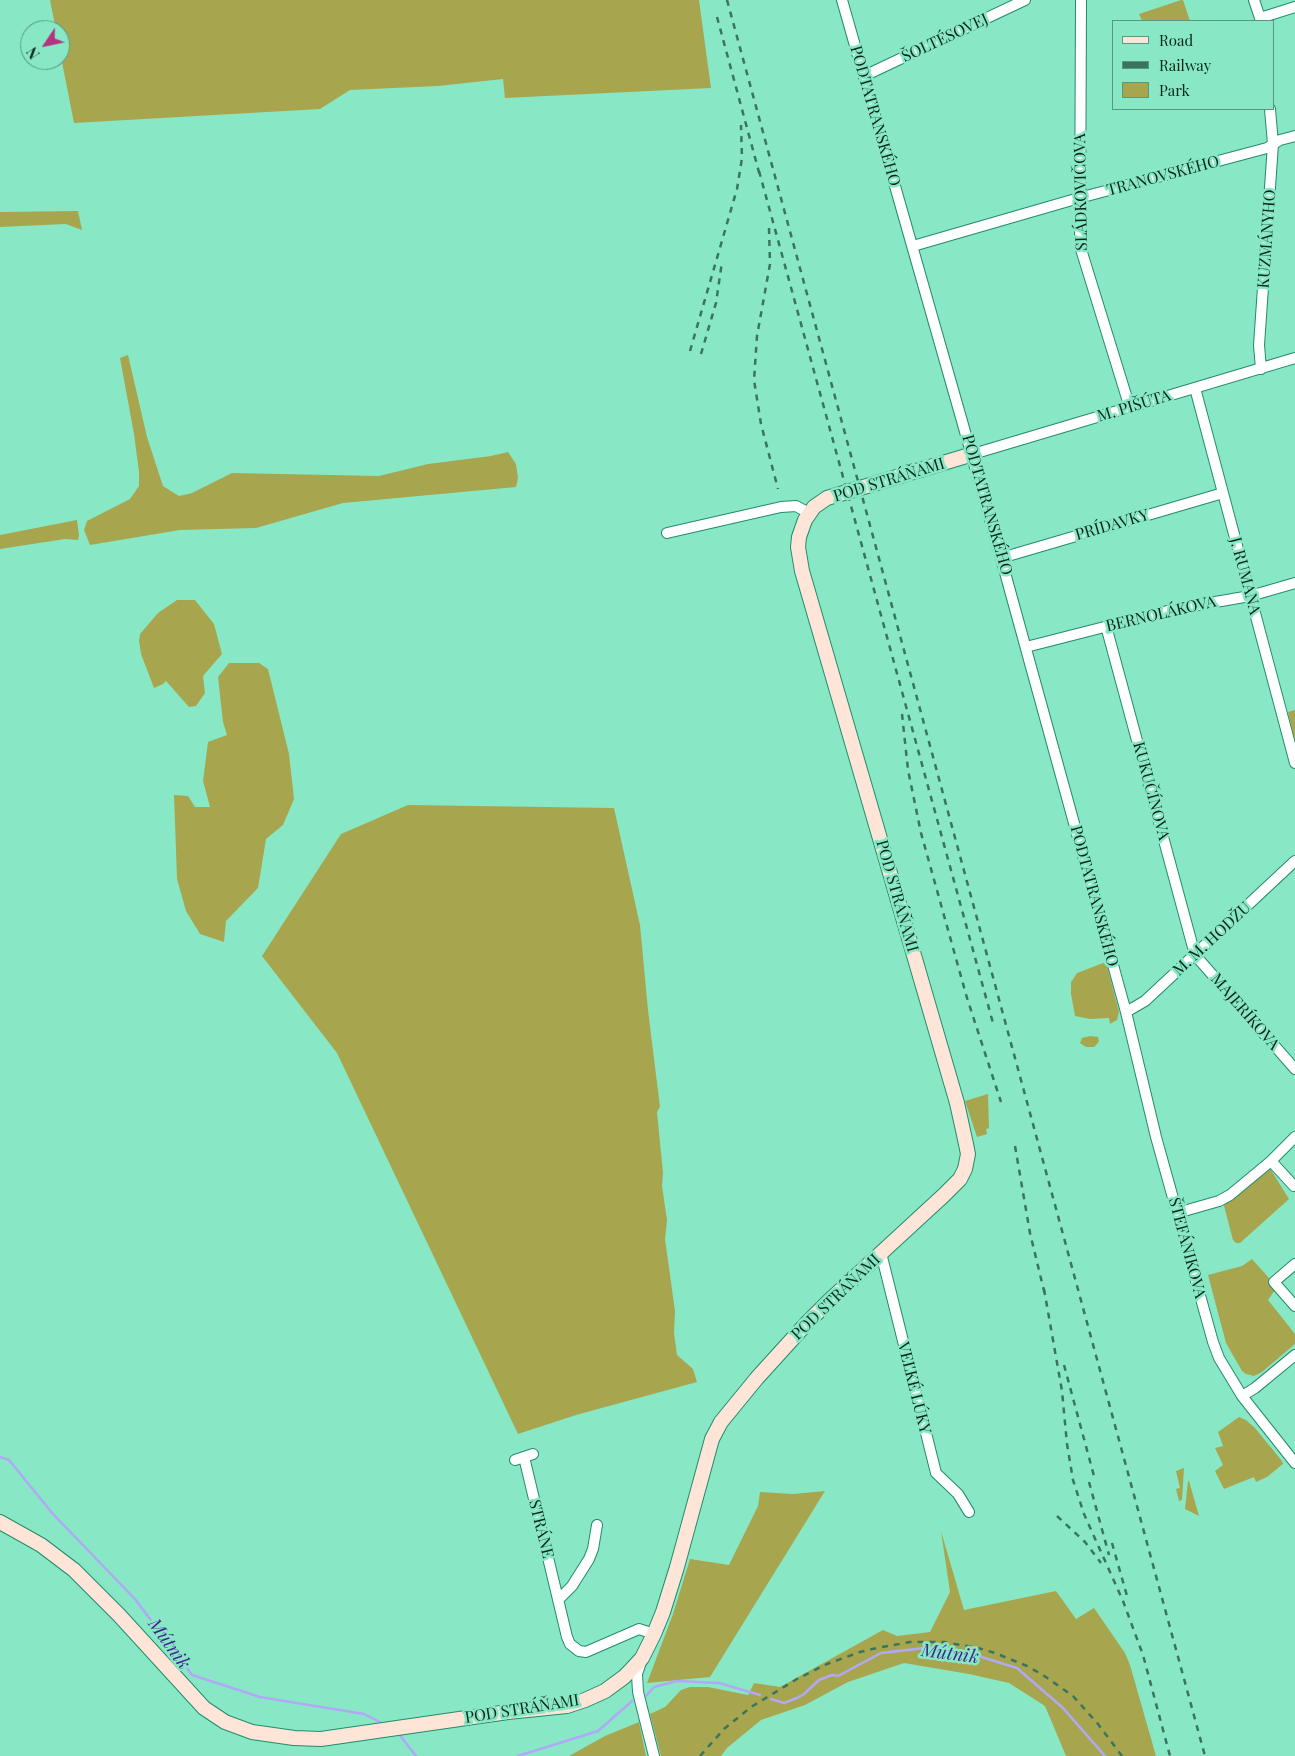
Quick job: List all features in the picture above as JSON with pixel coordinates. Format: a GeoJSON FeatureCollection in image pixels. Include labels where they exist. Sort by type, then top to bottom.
{"type":"FeatureCollection","features":[{"type":"Feature","properties":{"kind":"street","name":"PODTATRANSKÉHO"},"geometry":{"type":"LineString","coordinates":[[842,0],[973,454],[1126,1012]]}},
{"type":"Feature","properties":{"kind":"street","name":"ŠOLTÉSOVEJ"},"geometry":{"type":"LineString","coordinates":[[864,76],[1025,0]]}},
{"type":"Feature","properties":{"kind":"street","name":"SLÁDKOVIČOVA"},"geometry":{"type":"LineString","coordinates":[[1081,0],[1079,238],[1081,253],[1130,408]]}},
{"type":"Feature","properties":{"kind":"street"},"geometry":{"type":"LineString","coordinates":[[1254,0],[1261,20],[1295,7]]}},
{"type":"Feature","properties":{"kind":"street","name":"KUZMÁNYHO"},"geometry":{"type":"LineString","coordinates":[[1261,368],[1259,345],[1273,144],[1270,110]]}},
{"type":"Feature","properties":{"kind":"street","name":"TRANOVSKÉHO"},"geometry":{"type":"LineString","coordinates":[[913,246],[1079,198],[1267,148],[1280,140],[1295,136]]}},
{"type":"Feature","properties":{"kind":"street","name":"M. PIŠÚTA"},"geometry":{"type":"LineString","coordinates":[[973,454],[1295,358]]}},
{"type":"Feature","properties":{"kind":"street","name":"J. RUMANA"},"geometry":{"type":"LineString","coordinates":[[1195,388],[1295,763]]}},
{"type":"Feature","properties":{"kind":"street","name":"POD STRÁŇAMI"},"geometry":{"type":"LineString","coordinates":[[0,1522],[41,1545],[70,1566],[125,1621],[193,1698],[218,1718],[238,1728],[252,1732],[294,1738],[321,1739],[508,1712],[568,1706],[594,1697],[618,1682],[642,1658],[654,1634],[677,1567],[712,1439],[721,1422],[744,1392],[786,1345],[829,1301],[960,1178],[965,1169],[968,1154],[965,1134],[802,571],[798,548],[801,527],[809,513],[827,498],[973,454]]}},
{"type":"Feature","properties":{"kind":"street","name":"PRÍDAVKY"},"geometry":{"type":"LineString","coordinates":[[1002,558],[1223,493]]}},
{"type":"Feature","properties":{"kind":"street"},"geometry":{"type":"LineString","coordinates":[[666,533],[791,506],[802,507],[809,513]]}},
{"type":"Feature","properties":{"kind":"street","name":"BERNOLÁKOVA"},"geometry":{"type":"LineString","coordinates":[[1026,648],[1175,609],[1250,596],[1295,583]]}},
{"type":"Feature","properties":{"kind":"street","name":"KUKUČÍNOVA"},"geometry":{"type":"LineString","coordinates":[[1106,626],[1195,955]]}},
{"type":"Feature","properties":{"kind":"street","name":"M. M. HODŽU"},"geometry":{"type":"LineString","coordinates":[[1126,1012],[1145,1001],[1293,867]]}},
{"type":"Feature","properties":{"kind":"street","name":"MAJERÍKOVA"},"geometry":{"type":"LineString","coordinates":[[1195,955],[1295,1069]]}},
{"type":"Feature","properties":{"kind":"street","name":"ŠTEFÁNIKOVA"},"geometry":{"type":"LineString","coordinates":[[1126,1012],[1156,1136],[1215,1350],[1242,1396],[1295,1463]]}},
{"type":"Feature","properties":{"kind":"street"},"geometry":{"type":"LineString","coordinates":[[1177,1213],[1224,1199],[1271,1161],[1295,1137]]}},
{"type":"Feature","properties":{"kind":"street"},"geometry":{"type":"LineString","coordinates":[[1271,1161],[1294,1186]]}},
{"type":"Feature","properties":{"kind":"street","name":"VEĽKÉ LÚKY"},"geometry":{"type":"LineString","coordinates":[[881,1252],[936,1473],[958,1494],[969,1512]]}},
{"type":"Feature","properties":{"kind":"street"},"geometry":{"type":"LineString","coordinates":[[1295,1264],[1274,1282],[1295,1306]]}},
{"type":"Feature","properties":{"kind":"street"},"geometry":{"type":"LineString","coordinates":[[1242,1396],[1294,1359]]}},
{"type":"Feature","properties":{"kind":"street","name":"STRÁNE"},"geometry":{"type":"LineString","coordinates":[[524,1457],[558,1600],[569,1641],[573,1647],[582,1652],[593,1650],[639,1629],[654,1634]]}},
{"type":"Feature","properties":{"kind":"street"},"geometry":{"type":"LineString","coordinates":[[558,1600],[572,1586],[589,1559],[598,1525]]}},
{"type":"Feature","properties":{"kind":"street"},"geometry":{"type":"LineString","coordinates":[[642,1658],[637,1674],[638,1692],[654,1756]]}},
{"type":"Feature","properties":{"kind":"street"},"geometry":{"type":"LineString","coordinates":[[618,1682],[632,1685],[638,1692]]}},
{"type":"Feature","properties":{"kind":"green space"},"geometry":{"type":"Polygon","coordinates":[[[50,0],[699,0],[711,88],[505,98],[503,79],[438,86],[350,90],[320,109],[74,123],[64,70],[70,70],[70,20],[54,20],[50,0]]]}},
{"type":"Feature","properties":{"kind":"green space"},"geometry":{"type":"Polygon","coordinates":[[[1183,0],[1190,20],[1142,20],[1139,14],[1183,0]]]}},
{"type":"Feature","properties":{"kind":"green space"},"geometry":{"type":"Polygon","coordinates":[[[78,211],[82,230],[66,224],[0,227],[0,212],[78,211]]]}},
{"type":"Feature","properties":{"kind":"green space"},"geometry":{"type":"Polygon","coordinates":[[[128,355],[147,437],[163,486],[179,496],[192,493],[232,473],[379,476],[428,464],[508,452],[516,464],[518,478],[516,487],[343,503],[256,528],[180,530],[90,545],[84,530],[87,521],[130,499],[139,486],[134,434],[120,358],[128,355]]]}},
{"type":"Feature","properties":{"kind":"green space"},"geometry":{"type":"Polygon","coordinates":[[[77,520],[78,540],[65,539],[0,549],[0,535],[77,520]]]}},
{"type":"Feature","properties":{"kind":"green space"},"geometry":{"type":"Polygon","coordinates":[[[177,600],[195,600],[214,624],[222,654],[203,676],[205,693],[196,706],[189,707],[166,681],[154,688],[141,654],[140,634],[158,613],[177,600]]]}},
{"type":"Feature","properties":{"kind":"green space"},"geometry":{"type":"Polygon","coordinates":[[[229,663],[259,663],[268,669],[289,754],[294,799],[283,825],[266,839],[258,888],[226,921],[224,942],[200,934],[186,911],[177,879],[174,795],[188,796],[195,807],[210,807],[203,781],[208,742],[227,735],[223,722],[218,677],[229,663]]]}},
{"type":"Feature","properties":{"kind":"green space"},"geometry":{"type":"Polygon","coordinates":[[[1295,710],[1295,741],[1288,712],[1295,710]]]}},
{"type":"Feature","properties":{"kind":"green space"},"geometry":{"type":"Polygon","coordinates":[[[408,805],[614,808],[640,925],[660,1107],[657,1112],[663,1173],[662,1186],[667,1220],[665,1239],[675,1311],[674,1333],[677,1355],[693,1369],[697,1382],[576,1415],[518,1434],[337,1053],[262,956],[341,834],[408,805]]]}},
{"type":"Feature","properties":{"kind":"green space"},"geometry":{"type":"Polygon","coordinates":[[[1106,962],[1119,1012],[1117,1020],[1110,1024],[1109,1018],[1090,1019],[1075,1016],[1071,982],[1077,973],[1106,962]]]}},
{"type":"Feature","properties":{"kind":"green space"},"geometry":{"type":"Polygon","coordinates":[[[1098,1037],[1099,1041],[1094,1047],[1086,1047],[1080,1043],[1082,1038],[1098,1037]]]}},
{"type":"Feature","properties":{"kind":"green space"},"geometry":{"type":"Polygon","coordinates":[[[988,1094],[989,1128],[986,1129],[987,1134],[977,1137],[965,1101],[988,1094]]]}},
{"type":"Feature","properties":{"kind":"green space"},"geometry":{"type":"Polygon","coordinates":[[[1267,1168],[1271,1170],[1289,1199],[1240,1243],[1236,1243],[1233,1240],[1224,1206],[1225,1201],[1267,1168]]]}},
{"type":"Feature","properties":{"kind":"green space"},"geometry":{"type":"Polygon","coordinates":[[[1252,1259],[1277,1287],[1268,1300],[1295,1334],[1295,1344],[1262,1372],[1254,1376],[1242,1371],[1226,1343],[1208,1275],[1242,1266],[1252,1259]]]}},
{"type":"Feature","properties":{"kind":"green space"},"geometry":{"type":"Polygon","coordinates":[[[1239,1417],[1255,1428],[1283,1464],[1267,1477],[1256,1482],[1254,1477],[1224,1489],[1215,1471],[1223,1465],[1215,1448],[1223,1446],[1218,1432],[1239,1417]]]}},
{"type":"Feature","properties":{"kind":"green space"},"geometry":{"type":"Polygon","coordinates":[[[1184,1468],[1182,1500],[1179,1501],[1176,1489],[1180,1488],[1176,1471],[1184,1468]]]}},
{"type":"Feature","properties":{"kind":"green space"},"geometry":{"type":"Polygon","coordinates":[[[1189,1481],[1199,1516],[1185,1509],[1189,1481]]]}},
{"type":"Feature","properties":{"kind":"green space"},"geometry":{"type":"Polygon","coordinates":[[[825,1491],[710,1677],[647,1683],[673,1614],[690,1559],[729,1565],[758,1506],[760,1492],[793,1494],[825,1491]]]}},
{"type":"Feature","properties":{"kind":"green space"},"geometry":{"type":"Polygon","coordinates":[[[941,1531],[964,1610],[1056,1591],[1076,1619],[1094,1608],[1125,1653],[1156,1756],[1066,1756],[1045,1706],[1009,1683],[904,1663],[848,1682],[805,1705],[761,1720],[727,1748],[721,1756],[661,1756],[650,1714],[665,1707],[681,1690],[690,1687],[708,1687],[748,1695],[754,1683],[780,1687],[883,1630],[897,1636],[930,1632],[950,1592],[941,1531]]]}},
{"type":"Feature","properties":{"kind":"green space"},"geometry":{"type":"Polygon","coordinates":[[[639,1722],[646,1756],[569,1756],[605,1736],[639,1722]]]}},
{"type":"Feature","properties":{"kind":"waterway","name":"Mútnik"},"geometry":{"type":"LineString","coordinates":[[0,1457],[9,1460],[53,1514],[135,1599],[192,1675],[260,1697],[364,1714],[384,1724]]}},
{"type":"Feature","properties":{"kind":"waterway","name":"Mútnik"},"geometry":{"type":"LineString","coordinates":[[771,1699],[784,1703],[797,1698],[819,1680],[832,1675],[838,1676],[881,1653],[925,1648],[975,1655],[1017,1668],[1063,1708],[1105,1756]]}},
{"type":"Feature","properties":{"kind":"waterway","name":"Mútnik"},"geometry":{"type":"LineString","coordinates":[[646,1696],[654,1687],[677,1681],[719,1683],[760,1695]]}},
{"type":"Feature","properties":{"kind":"waterway","name":"Mútnik"},"geometry":{"type":"LineString","coordinates":[[518,1756],[598,1731],[632,1701]]}},
{"type":"Feature","properties":{"kind":"waterway","name":"Mútnik"},"geometry":{"type":"LineString","coordinates":[[398,1733],[416,1756]]}},
{"type":"Feature","properties":{"kind":"railway"},"geometry":{"type":"LineString","coordinates":[[727,0],[1205,1756]]}},
{"type":"Feature","properties":{"kind":"railway"},"geometry":{"type":"LineString","coordinates":[[717,17],[760,176]]}},
{"type":"Feature","properties":{"kind":"railway"},"geometry":{"type":"LineString","coordinates":[[690,351],[737,189],[742,158],[741,125]]}},
{"type":"Feature","properties":{"kind":"railway"},"geometry":{"type":"LineString","coordinates":[[759,171],[993,1023]]}},
{"type":"Feature","properties":{"kind":"railway"},"geometry":{"type":"LineString","coordinates":[[769,228],[770,264],[757,336],[754,380],[761,424],[778,489]]}},
{"type":"Feature","properties":{"kind":"railway"},"geometry":{"type":"LineString","coordinates":[[701,354],[716,303],[722,262]]}},
{"type":"Feature","properties":{"kind":"railway"},"geometry":{"type":"LineString","coordinates":[[902,714],[908,770],[921,833],[967,998],[1001,1102]]}},
{"type":"Feature","properties":{"kind":"railway"},"geometry":{"type":"LineString","coordinates":[[1015,1146],[1030,1233],[1045,1295]]}},
{"type":"Feature","properties":{"kind":"railway"},"geometry":{"type":"LineString","coordinates":[[1044,1289],[1062,1391],[1067,1444],[1073,1480],[1084,1514],[1123,1601],[1143,1655],[1170,1756]]}},
{"type":"Feature","properties":{"kind":"railway"},"geometry":{"type":"LineString","coordinates":[[1064,1365],[1094,1476]]}},
{"type":"Feature","properties":{"kind":"railway"},"geometry":{"type":"LineString","coordinates":[[1089,1482],[1109,1555]]}},
{"type":"Feature","properties":{"kind":"railway"},"geometry":{"type":"LineString","coordinates":[[1057,1516],[1085,1542],[1101,1563]]}},
{"type":"Feature","properties":{"kind":"railway"},"geometry":{"type":"LineString","coordinates":[[1112,1543],[1127,1596]]}},
{"type":"Feature","properties":{"kind":"railway"},"geometry":{"type":"LineString","coordinates":[[700,1756],[724,1729],[751,1707],[797,1679],[827,1664],[860,1652],[910,1642],[944,1642],[978,1648],[1027,1666],[1073,1696],[1098,1724],[1122,1756]]}}]}
